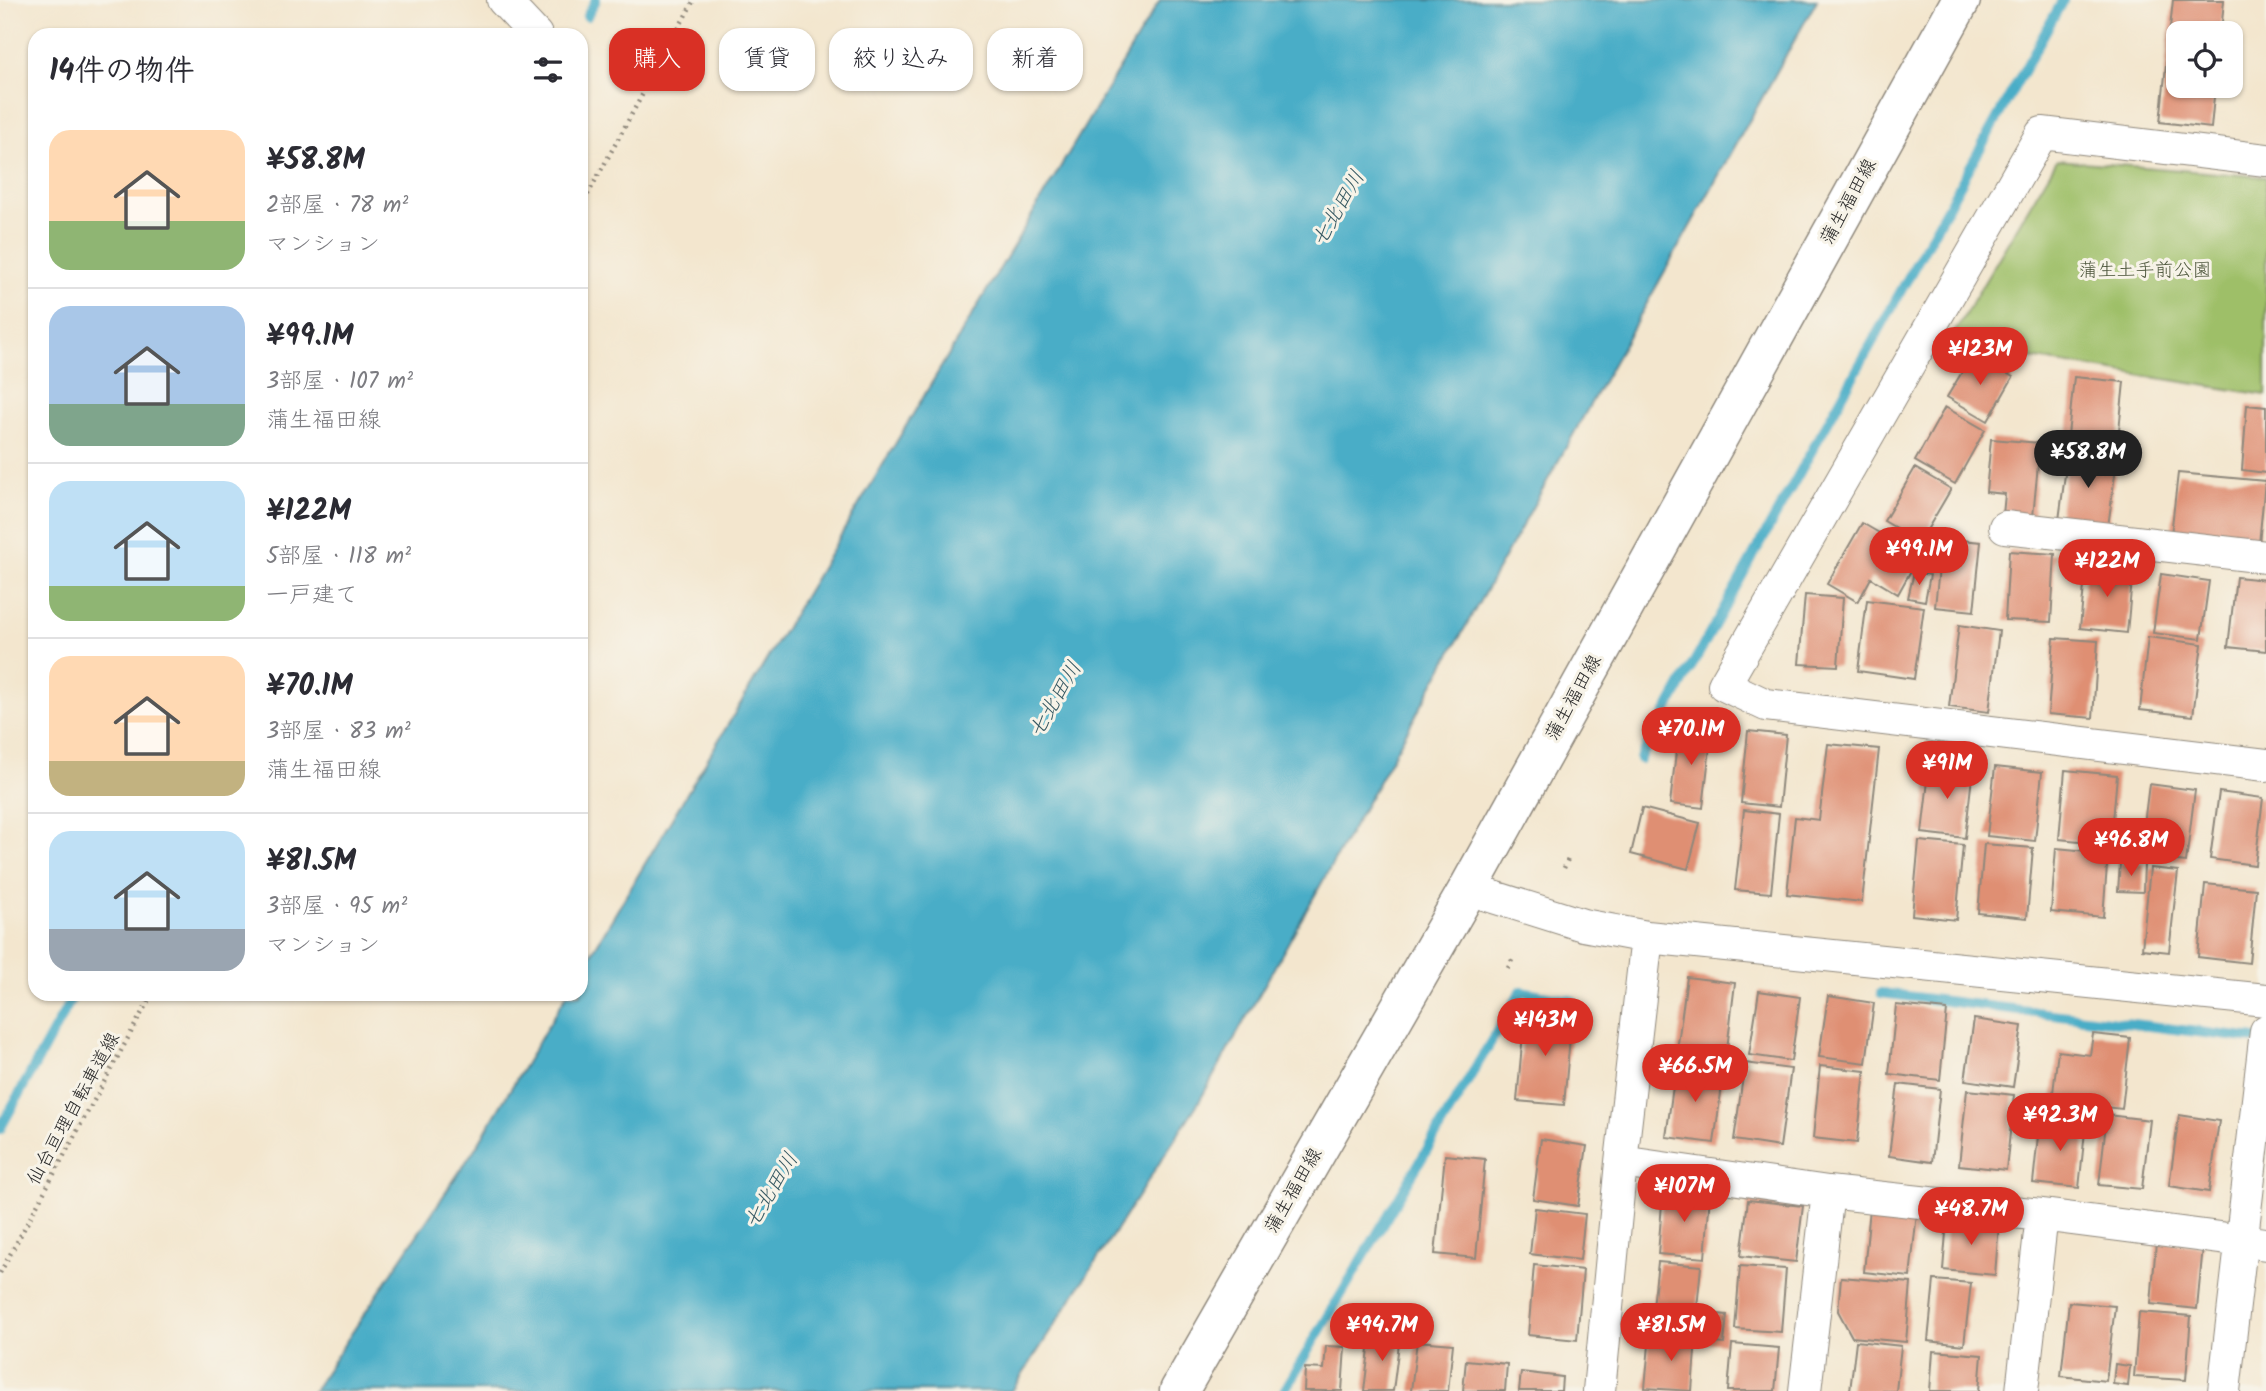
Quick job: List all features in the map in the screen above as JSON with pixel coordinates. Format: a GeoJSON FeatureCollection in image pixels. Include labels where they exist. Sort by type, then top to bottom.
{"type":"FeatureCollection","features":[{"type":"Feature","properties":{"kind":"main road","name":"蒲生福田線"},"geometry":{"type":"LineString","coordinates":[[1179,1391],[1468,889],[1961,0]]}},
{"type":"Feature","properties":{"kind":"street"},"geometry":{"type":"LineString","coordinates":[[503,0],[529,28]]}},
{"type":"Feature","properties":{"kind":"street"},"geometry":{"type":"LineString","coordinates":[[2266,160],[2042,133],[1724,685],[1766,705],[2266,765]]}},
{"type":"Feature","properties":{"kind":"street"},"geometry":{"type":"LineString","coordinates":[[2005,527],[2266,557]]}},
{"type":"Feature","properties":{"kind":"street"},"geometry":{"type":"LineString","coordinates":[[1468,889],[1583,925],[1647,937],[2266,1000]]}},
{"type":"Feature","properties":{"kind":"street"},"geometry":{"type":"LineString","coordinates":[[1599,1391],[1621,1162],[1647,937]]}},
{"type":"Feature","properties":{"kind":"street"},"geometry":{"type":"LineString","coordinates":[[2224,1391],[2254,1243],[2264,1043]]}},
{"type":"Feature","properties":{"kind":"street"},"geometry":{"type":"LineString","coordinates":[[1621,1162],[1828,1192],[2042,1215],[2254,1243]]}},
{"type":"Feature","properties":{"kind":"street"},"geometry":{"type":"LineString","coordinates":[[1805,1391],[1828,1192]]}},
{"type":"Feature","properties":{"kind":"street"},"geometry":{"type":"LineString","coordinates":[[2022,1391],[2042,1215]]}},
{"type":"Feature","properties":{"kind":"path"},"geometry":{"type":"LineString","coordinates":[[588,194],[694,0]]}},
{"type":"Feature","properties":{"kind":"path"},"geometry":{"type":"LineString","coordinates":[[1564,868],[1569,858]]}},
{"type":"Feature","properties":{"kind":"path"},"geometry":{"type":"LineString","coordinates":[[1508,968],[1513,958]]}},
{"type":"Feature","properties":{"kind":"path","name":"仙台亘理自転車道線"},"geometry":{"type":"LineString","coordinates":[[0,1273],[148,1001]]}},
{"type":"Feature","properties":{"kind":"green space","name":"蒲生土手前公園"},"geometry":{"type":"Polygon","coordinates":[[[2057,160],[2266,177],[2266,395],[1947,345],[2057,160]]]}},
{"type":"Feature","properties":{"kind":"water","name":"七北田川"},"geometry":{"type":"Polygon","coordinates":[[[1160,0],[1817,0],[1200,1100],[1012,1391],[313,1391],[478,1144],[563,1001],[588,1001],[588,959],[1160,0]]]}},
{"type":"Feature","properties":{"kind":"building"},"geometry":{"type":"Polygon","coordinates":[[[2173,0],[2224,0],[2222,21],[2171,21],[2173,0]]]}},
{"type":"Feature","properties":{"kind":"building"},"geometry":{"type":"Polygon","coordinates":[[[2166,66],[2166,98],[2214,98],[2211,128],[2160,122],[2166,66]]]}},
{"type":"Feature","properties":{"kind":"building"},"geometry":{"type":"Polygon","coordinates":[[[1973,354],[2013,377],[1988,421],[1947,397],[1973,354]]]}},
{"type":"Feature","properties":{"kind":"building"},"geometry":{"type":"Polygon","coordinates":[[[2074,377],[2124,382],[2117,450],[2067,445],[2074,377]]]}},
{"type":"Feature","properties":{"kind":"building"},"geometry":{"type":"Polygon","coordinates":[[[2247,405],[2266,407],[2266,473],[2242,470],[2247,405]]]}},
{"type":"Feature","properties":{"kind":"building"},"geometry":{"type":"Polygon","coordinates":[[[1945,407],[1985,430],[1955,484],[1915,461],[1945,407]]]}},
{"type":"Feature","properties":{"kind":"building"},"geometry":{"type":"Polygon","coordinates":[[[1991,439],[2040,443],[2033,517],[2003,515],[2005,494],[1986,492],[1991,439]]]}},
{"type":"Feature","properties":{"kind":"building"},"geometry":{"type":"Polygon","coordinates":[[[2068,452],[2117,459],[2108,527],[2059,520],[2068,452]]]}},
{"type":"Feature","properties":{"kind":"building"},"geometry":{"type":"Polygon","coordinates":[[[1915,468],[1951,489],[1920,542],[1884,521],[1915,468]]]}},
{"type":"Feature","properties":{"kind":"building"},"geometry":{"type":"Polygon","coordinates":[[[2178,473],[2265,481],[2259,544],[2171,535],[2178,473]]]}},
{"type":"Feature","properties":{"kind":"building"},"geometry":{"type":"Polygon","coordinates":[[[1862,523],[1919,556],[1898,594],[1871,578],[1858,602],[1827,584],[1862,523]]]}},
{"type":"Feature","properties":{"kind":"building"},"geometry":{"type":"Polygon","coordinates":[[[1942,538],[1981,542],[1974,611],[1935,607],[1942,538]]]}},
{"type":"Feature","properties":{"kind":"building"},"geometry":{"type":"Polygon","coordinates":[[[2009,551],[2055,554],[2051,622],[2005,620],[2009,551]]]}},
{"type":"Feature","properties":{"kind":"building"},"geometry":{"type":"Polygon","coordinates":[[[2086,565],[2133,569],[2127,633],[2080,628],[2086,565]]]}},
{"type":"Feature","properties":{"kind":"building"},"geometry":{"type":"Polygon","coordinates":[[[1914,572],[1930,575],[1925,601],[1908,598],[1914,572]]]}},
{"type":"Feature","properties":{"kind":"building"},"geometry":{"type":"Polygon","coordinates":[[[2161,574],[2209,581],[2201,639],[2153,633],[2161,574]]]}},
{"type":"Feature","properties":{"kind":"building"},"geometry":{"type":"Polygon","coordinates":[[[2236,577],[2266,580],[2266,651],[2228,647],[2236,577]]]}},
{"type":"Feature","properties":{"kind":"building"},"geometry":{"type":"Polygon","coordinates":[[[1805,595],[1843,598],[1838,666],[1799,664],[1805,595]]]}},
{"type":"Feature","properties":{"kind":"building"},"geometry":{"type":"Polygon","coordinates":[[[1867,600],[1924,607],[1914,679],[1858,671],[1867,600]]]}},
{"type":"Feature","properties":{"kind":"building"},"geometry":{"type":"Polygon","coordinates":[[[1959,625],[1999,631],[1989,712],[1949,707],[1959,625]]]}},
{"type":"Feature","properties":{"kind":"building"},"geometry":{"type":"Polygon","coordinates":[[[2148,637],[2202,644],[2193,716],[2140,710],[2148,637]]]}},
{"type":"Feature","properties":{"kind":"building"},"geometry":{"type":"Polygon","coordinates":[[[2054,638],[2098,641],[2093,718],[2048,714],[2054,638]]]}},
{"type":"Feature","properties":{"kind":"building"},"geometry":{"type":"Polygon","coordinates":[[[1679,726],[1712,730],[1703,808],[1670,804],[1679,726]]]}},
{"type":"Feature","properties":{"kind":"building"},"geometry":{"type":"Polygon","coordinates":[[[1748,731],[1786,735],[1779,807],[1741,803],[1748,731]]]}},
{"type":"Feature","properties":{"kind":"building"},"geometry":{"type":"Polygon","coordinates":[[[1828,744],[1879,749],[1862,902],[1787,894],[1795,817],[1819,820],[1828,744]]]}},
{"type":"Feature","properties":{"kind":"building"},"geometry":{"type":"Polygon","coordinates":[[[1930,763],[1973,768],[1965,838],[1922,833],[1930,763]]]}},
{"type":"Feature","properties":{"kind":"building"},"geometry":{"type":"Polygon","coordinates":[[[1995,767],[2042,772],[2035,841],[1987,836],[1995,767]]]}},
{"type":"Feature","properties":{"kind":"building"},"geometry":{"type":"Polygon","coordinates":[[[2065,770],[2117,775],[2111,844],[2059,839],[2065,770]]]}},
{"type":"Feature","properties":{"kind":"building"},"geometry":{"type":"Polygon","coordinates":[[[2149,784],[2195,790],[2186,862],[2140,857],[2149,784]]]}},
{"type":"Feature","properties":{"kind":"building"},"geometry":{"type":"Polygon","coordinates":[[[2219,792],[2263,798],[2255,865],[2210,859],[2219,792]]]}},
{"type":"Feature","properties":{"kind":"building"},"geometry":{"type":"Polygon","coordinates":[[[1642,808],[1700,823],[1688,869],[1631,854],[1642,808]]]}},
{"type":"Feature","properties":{"kind":"building"},"geometry":{"type":"Polygon","coordinates":[[[1744,810],[1779,814],[1771,893],[1735,890],[1744,810]]]}},
{"type":"Feature","properties":{"kind":"building"},"geometry":{"type":"Polygon","coordinates":[[[1919,841],[1963,845],[1956,920],[1912,915],[1919,841]]]}},
{"type":"Feature","properties":{"kind":"building"},"geometry":{"type":"Polygon","coordinates":[[[1984,844],[2033,848],[2027,918],[1978,913],[1984,844]]]}},
{"type":"Feature","properties":{"kind":"building"},"geometry":{"type":"Polygon","coordinates":[[[2056,848],[2108,853],[2103,917],[2051,912],[2056,848]]]}},
{"type":"Feature","properties":{"kind":"building"},"geometry":{"type":"Polygon","coordinates":[[[2120,863],[2144,864],[2143,892],[2118,891],[2120,863]]]}},
{"type":"Feature","properties":{"kind":"building"},"geometry":{"type":"Polygon","coordinates":[[[2150,868],[2178,871],[2169,952],[2142,949],[2150,868]]]}},
{"type":"Feature","properties":{"kind":"building"},"geometry":{"type":"Polygon","coordinates":[[[2205,884],[2256,889],[2249,963],[2198,957],[2205,884]]]}},
{"type":"Feature","properties":{"kind":"building"},"geometry":{"type":"Polygon","coordinates":[[[1687,977],[1735,983],[1726,1057],[1677,1051],[1687,977]]]}},
{"type":"Feature","properties":{"kind":"building"},"geometry":{"type":"Polygon","coordinates":[[[1759,991],[1800,997],[1791,1061],[1749,1055],[1759,991]]]}},
{"type":"Feature","properties":{"kind":"building"},"geometry":{"type":"Polygon","coordinates":[[[1828,996],[1874,1003],[1866,1063],[1819,1057],[1828,996]]]}},
{"type":"Feature","properties":{"kind":"building"},"geometry":{"type":"Polygon","coordinates":[[[1896,1005],[1947,1010],[1940,1080],[1889,1074],[1896,1005]]]}},
{"type":"Feature","properties":{"kind":"building"},"geometry":{"type":"Polygon","coordinates":[[[1525,1010],[1572,1014],[1564,1105],[1517,1101],[1525,1010]]]}},
{"type":"Feature","properties":{"kind":"building"},"geometry":{"type":"Polygon","coordinates":[[[1974,1019],[2022,1026],[2013,1087],[1965,1080],[1974,1019]]]}},
{"type":"Feature","properties":{"kind":"building"},"geometry":{"type":"Polygon","coordinates":[[[2093,1034],[2130,1038],[2122,1109],[2052,1101],[2058,1051],[2090,1055],[2093,1034]]]}},
{"type":"Feature","properties":{"kind":"building"},"geometry":{"type":"Polygon","coordinates":[[[1745,1063],[1791,1069],[1780,1147],[1734,1140],[1745,1063]]]}},
{"type":"Feature","properties":{"kind":"building"},"geometry":{"type":"Polygon","coordinates":[[[1676,1065],[1724,1071],[1714,1143],[1666,1137],[1676,1065]]]}},
{"type":"Feature","properties":{"kind":"building"},"geometry":{"type":"Polygon","coordinates":[[[1820,1066],[1865,1071],[1857,1143],[1813,1138],[1820,1066]]]}},
{"type":"Feature","properties":{"kind":"building"},"geometry":{"type":"Polygon","coordinates":[[[1898,1084],[1940,1089],[1932,1162],[1889,1156],[1898,1084]]]}},
{"type":"Feature","properties":{"kind":"building"},"geometry":{"type":"Polygon","coordinates":[[[1967,1090],[2014,1095],[2006,1170],[1959,1165],[1967,1090]]]}},
{"type":"Feature","properties":{"kind":"building"},"geometry":{"type":"Polygon","coordinates":[[[2107,1115],[2150,1120],[2142,1189],[2099,1185],[2107,1115]]]}},
{"type":"Feature","properties":{"kind":"building"},"geometry":{"type":"Polygon","coordinates":[[[2179,1115],[2219,1121],[2209,1192],[2169,1186],[2179,1115]]]}},
{"type":"Feature","properties":{"kind":"building"},"geometry":{"type":"Polygon","coordinates":[[[2040,1117],[2086,1122],[2079,1188],[2033,1183],[2040,1117]]]}},
{"type":"Feature","properties":{"kind":"building"},"geometry":{"type":"Polygon","coordinates":[[[1541,1139],[1587,1146],[1578,1206],[1533,1199],[1541,1139]]]}},
{"type":"Feature","properties":{"kind":"building"},"geometry":{"type":"Polygon","coordinates":[[[1445,1155],[1485,1159],[1476,1258],[1435,1254],[1445,1155]]]}},
{"type":"Feature","properties":{"kind":"building"},"geometry":{"type":"Polygon","coordinates":[[[1663,1191],[1710,1195],[1705,1258],[1658,1254],[1663,1191]]]}},
{"type":"Feature","properties":{"kind":"building"},"geometry":{"type":"Polygon","coordinates":[[[1748,1200],[1803,1206],[1796,1262],[1741,1256],[1748,1200]]]}},
{"type":"Feature","properties":{"kind":"building"},"geometry":{"type":"Polygon","coordinates":[[[1535,1208],[1585,1214],[1580,1260],[1530,1254],[1535,1208]]]}},
{"type":"Feature","properties":{"kind":"building"},"geometry":{"type":"Polygon","coordinates":[[[1870,1208],[1917,1213],[1910,1277],[1864,1272],[1870,1208]]]}},
{"type":"Feature","properties":{"kind":"building"},"geometry":{"type":"Polygon","coordinates":[[[1947,1220],[1999,1224],[1995,1275],[1943,1270],[1947,1220]]]}},
{"type":"Feature","properties":{"kind":"building"},"geometry":{"type":"Polygon","coordinates":[[[2156,1242],[2203,1246],[2197,1309],[2151,1304],[2156,1242]]]}},
{"type":"Feature","properties":{"kind":"building"},"geometry":{"type":"Polygon","coordinates":[[[1658,1262],[1701,1266],[1695,1330],[1651,1325],[1658,1262]]]}},
{"type":"Feature","properties":{"kind":"building"},"geometry":{"type":"Polygon","coordinates":[[[1534,1265],[1583,1270],[1577,1340],[1528,1335],[1534,1265]]]}},
{"type":"Feature","properties":{"kind":"building"},"geometry":{"type":"Polygon","coordinates":[[[1740,1266],[1786,1269],[1781,1332],[1735,1329],[1740,1266]]]}},
{"type":"Feature","properties":{"kind":"building"},"geometry":{"type":"Polygon","coordinates":[[[1841,1277],[1911,1283],[1906,1342],[1852,1337],[1838,1311],[1841,1277]]]}},
{"type":"Feature","properties":{"kind":"building"},"geometry":{"type":"Polygon","coordinates":[[[1934,1280],[1971,1283],[1964,1345],[1928,1341],[1934,1280]]]}},
{"type":"Feature","properties":{"kind":"building"},"geometry":{"type":"Polygon","coordinates":[[[2069,1302],[2115,1306],[2106,1381],[2061,1376],[2069,1302]]]}},
{"type":"Feature","properties":{"kind":"building"},"geometry":{"type":"Polygon","coordinates":[[[2139,1312],[2191,1316],[2186,1380],[2134,1377],[2139,1312]]]}},
{"type":"Feature","properties":{"kind":"building"},"geometry":{"type":"Polygon","coordinates":[[[1707,1313],[1727,1315],[1724,1344],[1704,1342],[1707,1313]]]}},
{"type":"Feature","properties":{"kind":"building"},"geometry":{"type":"Polygon","coordinates":[[[1371,1333],[1400,1336],[1393,1391],[1364,1391],[1371,1333]]]}},
{"type":"Feature","properties":{"kind":"building"},"geometry":{"type":"Polygon","coordinates":[[[1650,1334],[1696,1337],[1692,1391],[1645,1388],[1650,1334]]]}},
{"type":"Feature","properties":{"kind":"building"},"geometry":{"type":"Polygon","coordinates":[[[1417,1341],[1453,1344],[1448,1391],[1411,1391],[1417,1341]]]}},
{"type":"Feature","properties":{"kind":"building"},"geometry":{"type":"Polygon","coordinates":[[[1856,1341],[1901,1346],[1896,1391],[1850,1391],[1856,1341]]]}},
{"type":"Feature","properties":{"kind":"building"},"geometry":{"type":"Polygon","coordinates":[[[1732,1344],[1779,1348],[1775,1391],[1728,1391],[1732,1344]]]}},
{"type":"Feature","properties":{"kind":"building"},"geometry":{"type":"Polygon","coordinates":[[[1326,1346],[1345,1347],[1342,1391],[1304,1391],[1305,1368],[1324,1369],[1326,1346]]]}},
{"type":"Feature","properties":{"kind":"building"},"geometry":{"type":"Polygon","coordinates":[[[1933,1351],[1982,1355],[1979,1391],[1930,1391],[1933,1351]]]}},
{"type":"Feature","properties":{"kind":"building"},"geometry":{"type":"Polygon","coordinates":[[[1466,1360],[1507,1364],[1505,1391],[1463,1391],[1466,1360]]]}},
{"type":"Feature","properties":{"kind":"building"},"geometry":{"type":"Polygon","coordinates":[[[2115,1364],[2130,1366],[2128,1386],[2113,1384],[2115,1364]]]}},
{"type":"Feature","properties":{"kind":"building"},"geometry":{"type":"Polygon","coordinates":[[[1521,1372],[1562,1377],[1561,1391],[1519,1391],[1521,1372]]]}},
{"type":"Feature","properties":{"kind":"waterway"},"geometry":{"type":"LineString","coordinates":[[587,16],[596,0]]}},
{"type":"Feature","properties":{"kind":"waterway"},"geometry":{"type":"LineString","coordinates":[[1640,759],[2063,0]]}},
{"type":"Feature","properties":{"kind":"waterway"},"geometry":{"type":"LineString","coordinates":[[1284,1391],[1521,991],[1573,1001]]}},
{"type":"Feature","properties":{"kind":"waterway"},"geometry":{"type":"LineString","coordinates":[[1881,993],[2263,1040]]}},
{"type":"Feature","properties":{"kind":"waterway"},"geometry":{"type":"LineString","coordinates":[[0,1129],[70,1001]]}}]}
